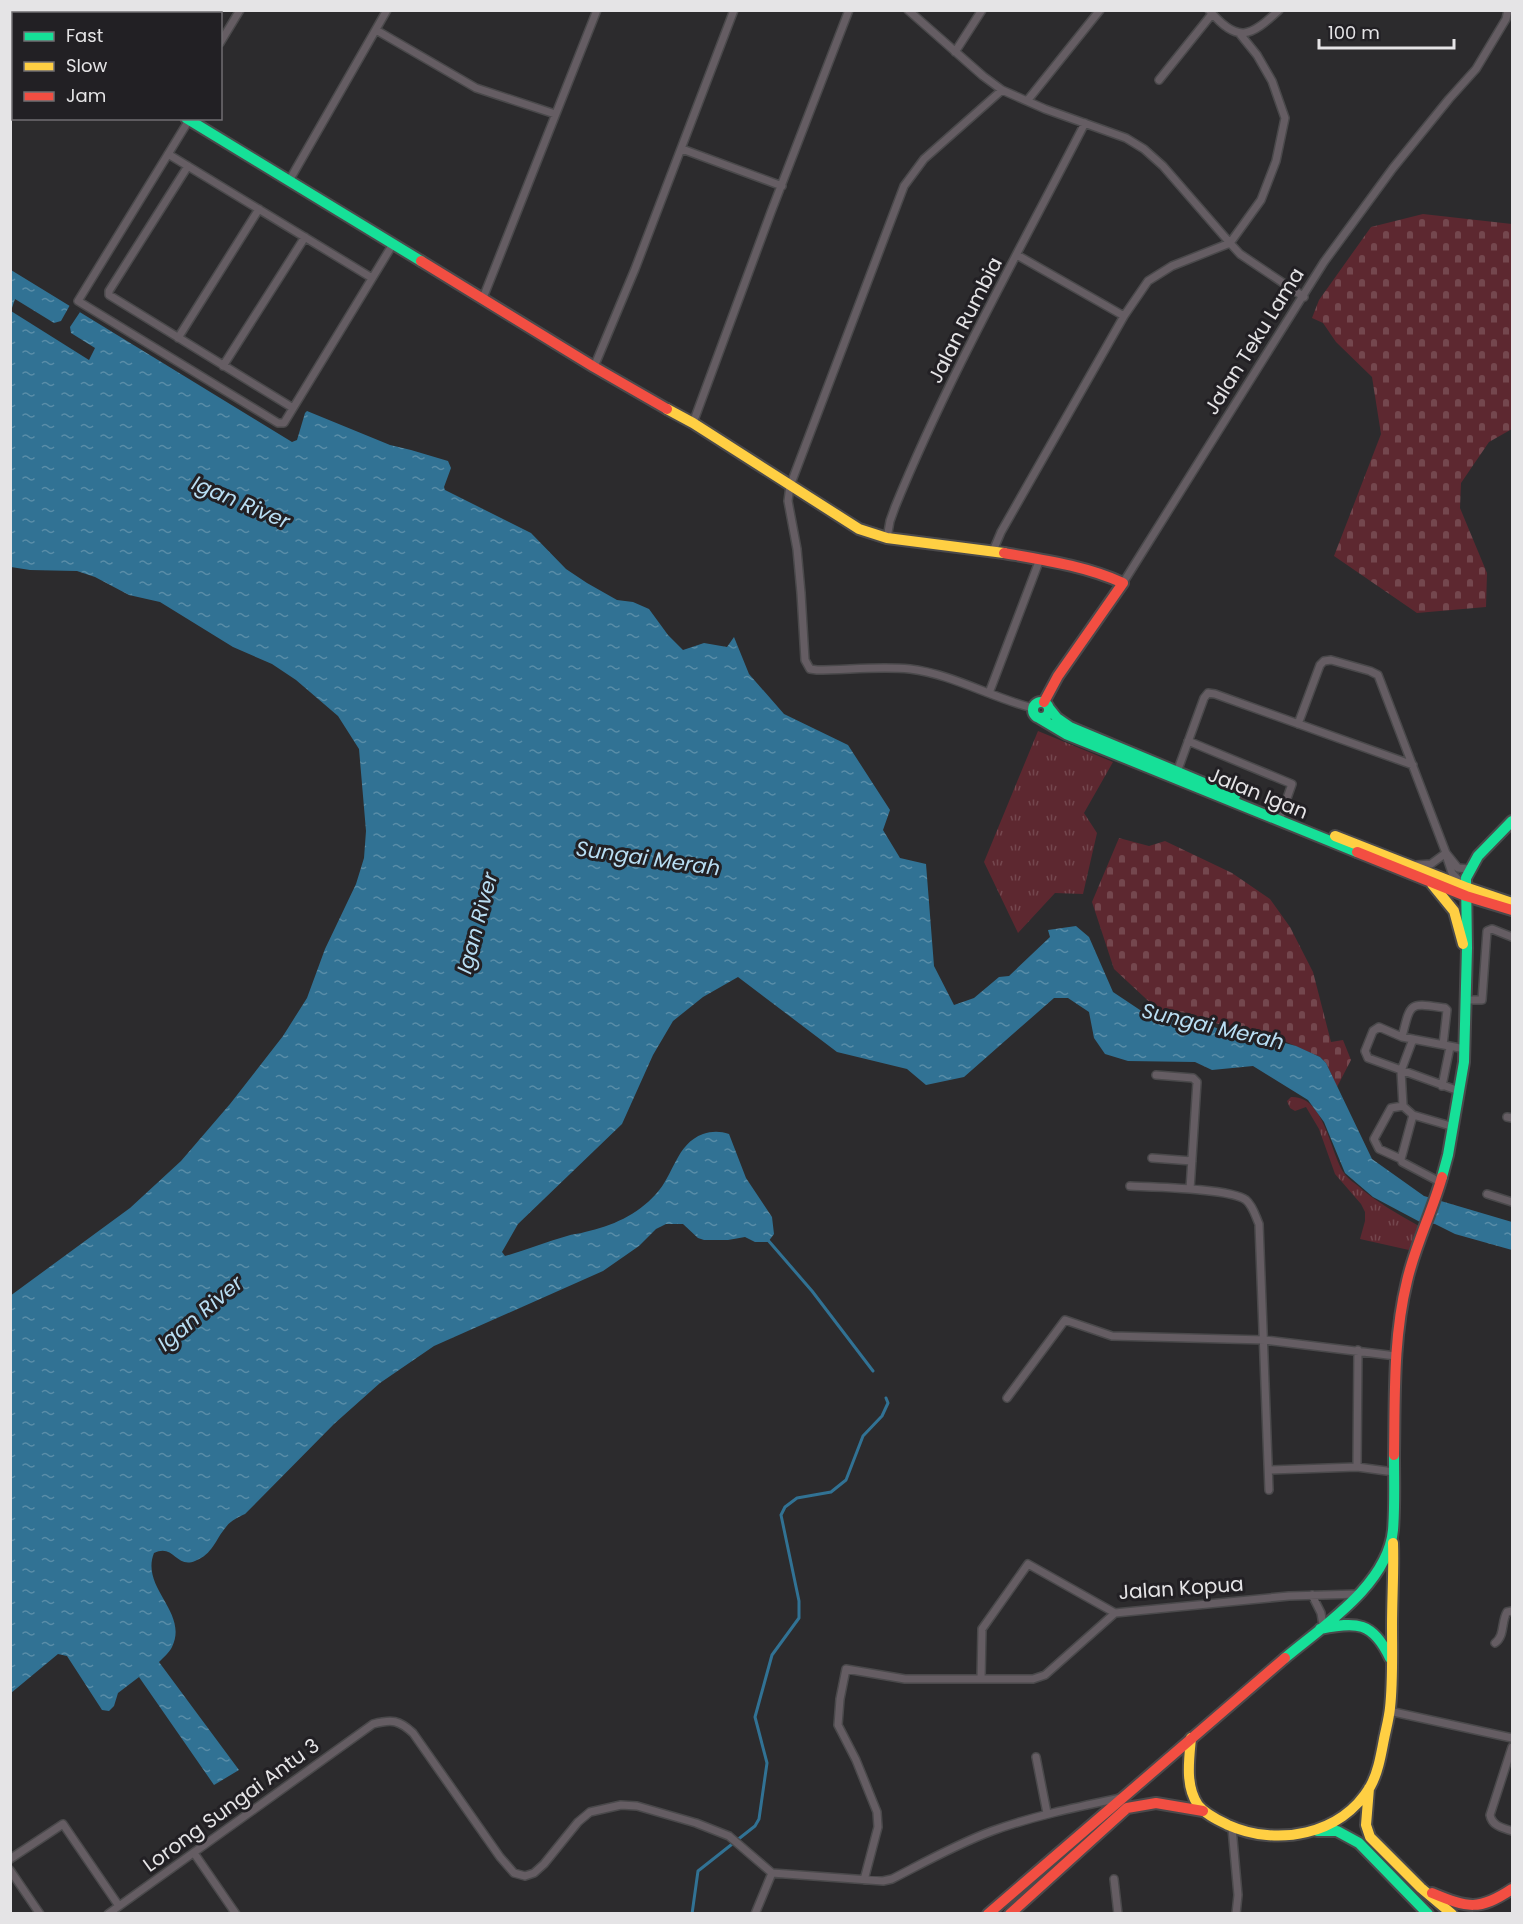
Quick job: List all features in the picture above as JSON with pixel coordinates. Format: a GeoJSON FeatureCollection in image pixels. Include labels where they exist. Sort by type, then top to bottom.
{"type":"FeatureCollection","features":[{"type":"Feature","properties":{"kind":"street"},"geometry":{"type":"LineString","coordinates":[[222,40],[240,10]]}},
{"type":"Feature","properties":{"kind":"street"},"geometry":{"type":"LineString","coordinates":[[289,181],[387,10]]}},
{"type":"Feature","properties":{"kind":"street"},"geometry":{"type":"LineString","coordinates":[[483,298],[597,10]]}},
{"type":"Feature","properties":{"kind":"street"},"geometry":{"type":"LineString","coordinates":[[594,367],[635,269],[734,10]]}},
{"type":"Feature","properties":{"kind":"street"},"geometry":{"type":"LineString","coordinates":[[693,423],[849,10]]}},
{"type":"Feature","properties":{"kind":"street"},"geometry":{"type":"LineString","coordinates":[[908,10],[1002,90],[1045,109],[1126,138],[1144,149],[1163,166],[1240,254],[1304,297]]}},
{"type":"Feature","properties":{"kind":"street"},"geometry":{"type":"LineString","coordinates":[[955,52],[981,10]]}},
{"type":"Feature","properties":{"kind":"street"},"geometry":{"type":"LineString","coordinates":[[1027,101],[1100,10]]}},
{"type":"Feature","properties":{"kind":"street"},"geometry":{"type":"LineString","coordinates":[[1159,80],[1211,12],[1232,32],[1246,34],[1261,27],[1279,10]]}},
{"type":"Feature","properties":{"kind":"street","name":"Jalan Teku Lama"},"geometry":{"type":"LineString","coordinates":[[1039,718],[1047,716],[1042,706],[1058,676],[1123,583],[1324,262],[1393,168],[1476,69],[1506,19],[1508,10]]}},
{"type":"Feature","properties":{"kind":"street"},"geometry":{"type":"LineString","coordinates":[[376,30],[476,88],[555,114]]}},
{"type":"Feature","properties":{"kind":"street"},"geometry":{"type":"LineString","coordinates":[[993,551],[1000,532],[1138,293],[1153,277],[1172,266],[1230,243],[1261,200],[1276,161],[1285,118],[1272,81],[1257,55],[1240,34]]}},
{"type":"Feature","properties":{"kind":"street"},"geometry":{"type":"LineString","coordinates":[[1002,90],[924,159],[903,186],[790,486],[788,501],[797,549],[805,660],[810,669],[909,669],[947,679],[1019,704],[1042,706]]}},
{"type":"Feature","properties":{"kind":"street"},"geometry":{"type":"LineString","coordinates":[[187,120],[78,301],[278,423],[284,423],[393,244]]}},
{"type":"Feature","properties":{"kind":"street"},"geometry":{"type":"LineString","coordinates":[[190,120],[594,367],[693,423],[859,529],[887,538],[1040,559],[1104,574],[1123,583]]}},
{"type":"Feature","properties":{"kind":"street","name":"Jalan Rumbia"},"geometry":{"type":"LineString","coordinates":[[887,538],[895,507],[936,413],[1085,123]]}},
{"type":"Feature","properties":{"kind":"street"},"geometry":{"type":"LineString","coordinates":[[682,149],[782,186]]}},
{"type":"Feature","properties":{"kind":"street"},"geometry":{"type":"LineString","coordinates":[[168,154],[372,278]]}},
{"type":"Feature","properties":{"kind":"street"},"geometry":{"type":"LineString","coordinates":[[188,166],[109,293],[293,408]]}},
{"type":"Feature","properties":{"kind":"street"},"geometry":{"type":"LineString","coordinates":[[178,338],[259,209]]}},
{"type":"Feature","properties":{"kind":"street"},"geometry":{"type":"LineString","coordinates":[[223,366],[305,237]]}},
{"type":"Feature","properties":{"kind":"street"},"geometry":{"type":"LineString","coordinates":[[1017,255],[1124,316]]}},
{"type":"Feature","properties":{"kind":"street"},"geometry":{"type":"LineString","coordinates":[[989,693],[1040,559]]}},
{"type":"Feature","properties":{"kind":"street"},"geometry":{"type":"LineString","coordinates":[[1298,724],[1320,665],[1324,661],[1331,660],[1378,675],[1383,683],[1452,873],[1465,891],[1492,905],[1512,910]]}},
{"type":"Feature","properties":{"kind":"street"},"geometry":{"type":"LineString","coordinates":[[1177,772],[1204,698],[1208,693],[1413,765]]}},
{"type":"Feature","properties":{"kind":"street","name":"Jalan Igan"},"geometry":{"type":"LineString","coordinates":[[1042,706],[1070,727],[1281,815],[1410,865],[1465,891]]}},
{"type":"Feature","properties":{"kind":"street","name":"Jalan Igan"},"geometry":{"type":"LineString","coordinates":[[1039,718],[1066,734],[1427,881],[1465,891]]}},
{"type":"Feature","properties":{"kind":"street"},"geometry":{"type":"LineString","coordinates":[[1188,741],[1292,784],[1281,815]]}},
{"type":"Feature","properties":{"kind":"street"},"geometry":{"type":"LineString","coordinates":[[1452,1914],[1421,1888],[1370,1837],[1366,1825],[1366,1814],[1369,1788],[1378,1764],[1389,1711],[1394,1574],[1396,1356],[1403,1295],[1436,1197],[1454,1127],[1465,1049],[1467,925],[1465,891],[1469,869],[1478,856],[1512,821]]}},
{"type":"Feature","properties":{"kind":"street"},"geometry":{"type":"LineString","coordinates":[[1410,865],[1431,864],[1446,853]]}},
{"type":"Feature","properties":{"kind":"street"},"geometry":{"type":"LineString","coordinates":[[1446,853],[1458,868],[1469,869]]}},
{"type":"Feature","properties":{"kind":"street"},"geometry":{"type":"LineString","coordinates":[[1427,881],[1454,911],[1467,958]]}},
{"type":"Feature","properties":{"kind":"street"},"geometry":{"type":"LineString","coordinates":[[1465,891],[1512,903]]}},
{"type":"Feature","properties":{"kind":"street"},"geometry":{"type":"LineString","coordinates":[[1467,925],[1478,908],[1492,905]]}},
{"type":"Feature","properties":{"kind":"street"},"geometry":{"type":"LineString","coordinates":[[1466,1000],[1482,1000],[1487,931],[1492,929],[1512,936]]}},
{"type":"Feature","properties":{"kind":"street"},"geometry":{"type":"LineString","coordinates":[[1402,1037],[1408,1010],[1413,1006],[1420,1004],[1448,1010],[1447,1046],[1442,1086]]}},
{"type":"Feature","properties":{"kind":"street"},"geometry":{"type":"LineString","coordinates":[[1459,1091],[1368,1058],[1365,1051],[1373,1030],[1379,1027],[1402,1037],[1465,1049]]}},
{"type":"Feature","properties":{"kind":"street"},"geometry":{"type":"LineString","coordinates":[[1413,1039],[1401,1071],[1403,1106],[1413,1115],[1454,1127]]}},
{"type":"Feature","properties":{"kind":"street"},"geometry":{"type":"LineString","coordinates":[[1156,1075],[1193,1078],[1197,1082],[1190,1189]]}},
{"type":"Feature","properties":{"kind":"street"},"geometry":{"type":"LineString","coordinates":[[1403,1106],[1391,1108],[1374,1139],[1379,1149],[1440,1182]]}},
{"type":"Feature","properties":{"kind":"street"},"geometry":{"type":"LineString","coordinates":[[1401,1159],[1413,1115]]}},
{"type":"Feature","properties":{"kind":"street"},"geometry":{"type":"LineString","coordinates":[[1152,1158],[1192,1161]]}},
{"type":"Feature","properties":{"kind":"street"},"geometry":{"type":"LineString","coordinates":[[1130,1186],[1190,1189],[1238,1195],[1248,1201],[1252,1207],[1258,1224],[1265,1340],[1269,1490]]}},
{"type":"Feature","properties":{"kind":"street"},"geometry":{"type":"LineString","coordinates":[[1487,1194],[1512,1202]]}},
{"type":"Feature","properties":{"kind":"street"},"geometry":{"type":"LineString","coordinates":[[1007,1398],[1065,1320],[1112,1336],[1265,1340],[1396,1356]]}},
{"type":"Feature","properties":{"kind":"street"},"geometry":{"type":"LineString","coordinates":[[1357,1467],[1358,1350]]}},
{"type":"Feature","properties":{"kind":"street"},"geometry":{"type":"LineString","coordinates":[[1269,1470],[1357,1467],[1394,1472]]}},
{"type":"Feature","properties":{"kind":"street"},"geometry":{"type":"LineString","coordinates":[[988,1914],[1360,1594],[1379,1570],[1388,1551],[1393,1531]]}},
{"type":"Feature","properties":{"kind":"street","name":"Jalan Kopua"},"geometry":{"type":"LineString","coordinates":[[981,1679],[982,1629],[1028,1564],[1115,1613],[1289,1596],[1360,1594]]}},
{"type":"Feature","properties":{"kind":"street"},"geometry":{"type":"LineString","coordinates":[[1312,1595],[1321,1613],[1320,1628]]}},
{"type":"Feature","properties":{"kind":"street"},"geometry":{"type":"LineString","coordinates":[[1495,1643],[1502,1635],[1503,1619],[1507,1612],[1512,1611]]}},
{"type":"Feature","properties":{"kind":"street"},"geometry":{"type":"LineString","coordinates":[[864,1880],[878,1827],[877,1812],[856,1760],[838,1725],[846,1669],[905,1679],[1033,1679],[1045,1676],[1115,1613]]}},
{"type":"Feature","properties":{"kind":"street"},"geometry":{"type":"LineString","coordinates":[[1320,1628],[1339,1624],[1373,1631],[1392,1660]]}},
{"type":"Feature","properties":{"kind":"street"},"geometry":{"type":"LineString","coordinates":[[1389,1711],[1512,1738]]}},
{"type":"Feature","properties":{"kind":"street","name":"Lorong Sungai Antu 3"},"geometry":{"type":"LineString","coordinates":[[108,1914],[373,1724],[389,1720],[404,1724],[413,1734],[500,1857],[514,1873],[525,1876],[534,1873],[578,1822],[590,1812],[621,1805],[637,1806],[696,1823],[729,1836],[772,1873]]}},
{"type":"Feature","properties":{"kind":"street"},"geometry":{"type":"LineString","coordinates":[[1191,1738],[1189,1778],[1196,1801],[1203,1811]]}},
{"type":"Feature","properties":{"kind":"street"},"geometry":{"type":"LineString","coordinates":[[1512,1747],[1490,1815],[1491,1820],[1497,1826],[1512,1831]]}},
{"type":"Feature","properties":{"kind":"street"},"geometry":{"type":"LineString","coordinates":[[1036,1757],[1047,1814]]}},
{"type":"Feature","properties":{"kind":"street"},"geometry":{"type":"LineString","coordinates":[[1316,1831],[1340,1818],[1369,1788]]}},
{"type":"Feature","properties":{"kind":"street"},"geometry":{"type":"LineString","coordinates":[[755,1914],[772,1873],[883,1881],[892,1879],[980,1836],[1047,1814],[1121,1798]]}},
{"type":"Feature","properties":{"kind":"street"},"geometry":{"type":"LineString","coordinates":[[1010,1914],[1127,1808],[1153,1802],[1203,1811],[1232,1828],[1255,1835],[1337,1832],[1359,1843],[1428,1914]]}},
{"type":"Feature","properties":{"kind":"street"},"geometry":{"type":"LineString","coordinates":[[10,1859],[63,1824],[119,1906]]}},
{"type":"Feature","properties":{"kind":"street"},"geometry":{"type":"LineString","coordinates":[[1232,1828],[1238,1894],[1236,1914]]}},
{"type":"Feature","properties":{"kind":"street"},"geometry":{"type":"LineString","coordinates":[[194,1852],[236,1914]]}},
{"type":"Feature","properties":{"kind":"street"},"geometry":{"type":"LineString","coordinates":[[10,1870],[40,1914]]}},
{"type":"Feature","properties":{"kind":"street"},"geometry":{"type":"LineString","coordinates":[[1114,1879],[1118,1914]]}},
{"type":"Feature","properties":{"kind":"street"},"geometry":{"type":"LineString","coordinates":[[1421,1888],[1460,1905],[1471,1907],[1497,1900],[1512,1889]]}},
{"type":"Feature","properties":{"kind":"green space"},"geometry":{"type":"Polygon","coordinates":[[[1423,214],[1512,224],[1512,429],[1489,442],[1461,483],[1460,508],[1487,573],[1486,607],[1417,613],[1334,556],[1381,434],[1372,377],[1336,342],[1323,323],[1312,318],[1319,300],[1371,227],[1423,214]]]}},
{"type":"Feature","properties":{"kind":"green space"},"geometry":{"type":"Polygon","coordinates":[[[1038,731],[1113,762],[1084,813],[1097,833],[1083,894],[1055,893],[1018,933],[984,862],[1038,731]]]}},
{"type":"Feature","properties":{"kind":"green space"},"geometry":{"type":"Polygon","coordinates":[[[1119,838],[1149,846],[1165,841],[1232,873],[1270,899],[1290,927],[1313,972],[1331,1042],[1343,1040],[1351,1060],[1337,1087],[1326,1063],[1320,1057],[1264,1032],[1227,1027],[1188,1013],[1158,1010],[1114,969],[1092,902],[1119,838]]]}},
{"type":"Feature","properties":{"kind":"green space"},"geometry":{"type":"Polygon","coordinates":[[[1291,1097],[1302,1099],[1319,1115],[1339,1164],[1347,1177],[1379,1202],[1419,1226],[1409,1250],[1360,1239],[1365,1212],[1361,1204],[1335,1174],[1319,1129],[1306,1107],[1295,1111],[1290,1108],[1287,1101],[1291,1097]]]}},
{"type":"Feature","properties":{"kind":"water"},"geometry":{"type":"Polygon","coordinates":[[[11,270],[292,442],[297,440],[307,411],[390,445],[448,461],[451,468],[445,490],[531,533],[566,569],[587,583],[617,600],[633,602],[649,609],[668,635],[683,650],[704,643],[727,647],[734,637],[749,674],[784,714],[848,745],[890,810],[883,830],[900,858],[926,864],[934,966],[954,1005],[974,998],[999,977],[1009,976],[1050,937],[1048,930],[1076,926],[1089,937],[1113,992],[1149,1016],[1183,1016],[1225,1031],[1256,1033],[1262,1037],[1296,1046],[1320,1057],[1326,1063],[1372,1159],[1424,1196],[1512,1222],[1512,1250],[1455,1234],[1435,1224],[1420,1222],[1373,1197],[1345,1173],[1324,1122],[1308,1100],[1253,1066],[1212,1070],[1195,1062],[1128,1061],[1105,1054],[1094,1038],[1089,1012],[1068,998],[1054,998],[964,1077],[926,1085],[907,1069],[837,1052],[738,977],[703,997],[673,1021],[653,1055],[622,1124],[518,1224],[502,1252],[505,1256],[624,1219],[656,1194],[687,1145],[710,1132],[729,1134],[746,1178],[772,1217],[774,1234],[768,1242],[755,1242],[745,1237],[704,1240],[698,1238],[683,1224],[666,1224],[656,1229],[639,1246],[603,1271],[434,1346],[380,1383],[334,1424],[245,1514],[228,1525],[206,1555],[189,1563],[183,1562],[166,1551],[154,1553],[151,1566],[153,1578],[170,1611],[176,1634],[171,1649],[159,1662],[239,1770],[214,1785],[139,1677],[118,1693],[114,1706],[109,1711],[102,1710],[67,1656],[58,1654],[11,1693],[10,1296],[130,1208],[181,1161],[230,1104],[283,1036],[307,998],[325,949],[356,884],[364,858],[366,831],[359,749],[338,716],[296,680],[272,664],[233,647],[160,602],[129,595],[95,577],[77,571],[30,570],[11,567],[11,270]]]}},
{"type":"Feature","properties":{"kind":"pier"},"geometry":{"type":"Polygon","coordinates":[[[15,299],[54,323],[61,321],[70,305],[80,312],[70,327],[71,333],[95,348],[89,360],[11,311],[15,299]]]}},
{"type":"Feature","properties":{"kind":"waterway"},"geometry":{"type":"LineString","coordinates":[[767,1239],[812,1291],[873,1371]]}},
{"type":"Feature","properties":{"kind":"waterway"},"geometry":{"type":"LineString","coordinates":[[692,1914],[698,1871],[755,1826],[759,1819],[767,1763],[755,1717],[772,1655],[799,1618],[799,1601],[781,1515],[785,1507],[797,1498],[831,1492],[846,1480],[863,1436],[882,1416],[888,1403],[886,1398]]}},
{"type":"Feature","properties":{"kind":"traffic: fast"},"geometry":{"type":"LineString","coordinates":[[189,120],[421,261]]}},
{"type":"Feature","properties":{"kind":"traffic: fast"},"geometry":{"type":"LineString","coordinates":[[1041,702],[1047,704],[1049,710],[1047,716],[1041,718],[1035,716],[1033,710],[1035,704],[1041,702]]}},
{"type":"Feature","properties":{"kind":"traffic: fast"},"geometry":{"type":"LineString","coordinates":[[1049,708],[1057,718],[1070,727],[1235,796]]}},
{"type":"Feature","properties":{"kind":"traffic: fast"},"geometry":{"type":"LineString","coordinates":[[1039,718],[1066,734],[1357,852]]}},
{"type":"Feature","properties":{"kind":"traffic: fast"},"geometry":{"type":"LineString","coordinates":[[1442,1177],[1464,1062],[1466,878],[1478,856],[1512,821]]}},
{"type":"Feature","properties":{"kind":"traffic: fast"},"geometry":{"type":"LineString","coordinates":[[1285,1658],[1335,1618],[1367,1586],[1379,1568],[1388,1550],[1393,1530],[1394,1455]]}},
{"type":"Feature","properties":{"kind":"traffic: fast"},"geometry":{"type":"LineString","coordinates":[[1320,1629],[1344,1625],[1362,1627],[1377,1637],[1390,1658]]}},
{"type":"Feature","properties":{"kind":"traffic: fast"},"geometry":{"type":"LineString","coordinates":[[1317,1831],[1337,1831],[1359,1843],[1428,1914]]}},
{"type":"Feature","properties":{"kind":"traffic: slow"},"geometry":{"type":"LineString","coordinates":[[667,409],[693,423],[859,529],[887,538],[1004,553]]}},
{"type":"Feature","properties":{"kind":"traffic: slow"},"geometry":{"type":"LineString","coordinates":[[1335,836],[1512,903]]}},
{"type":"Feature","properties":{"kind":"traffic: slow"},"geometry":{"type":"LineString","coordinates":[[1432,884],[1454,911],[1463,944]]}},
{"type":"Feature","properties":{"kind":"traffic: slow"},"geometry":{"type":"LineString","coordinates":[[1191,1738],[1189,1773],[1194,1798],[1204,1811],[1228,1825],[1247,1832],[1267,1835],[1306,1832],[1325,1826],[1358,1803],[1375,1776],[1390,1712],[1393,1543]]}},
{"type":"Feature","properties":{"kind":"traffic: slow"},"geometry":{"type":"LineString","coordinates":[[1369,1788],[1366,1825],[1370,1837],[1421,1888],[1452,1914]]}},
{"type":"Feature","properties":{"kind":"traffic: jam"},"geometry":{"type":"LineString","coordinates":[[421,261],[667,409]]}},
{"type":"Feature","properties":{"kind":"traffic: jam"},"geometry":{"type":"LineString","coordinates":[[1004,553],[1080,568],[1123,583],[1058,676],[1044,702]]}},
{"type":"Feature","properties":{"kind":"traffic: jam"},"geometry":{"type":"LineString","coordinates":[[1357,852],[1466,896],[1512,910]]}},
{"type":"Feature","properties":{"kind":"traffic: jam"},"geometry":{"type":"LineString","coordinates":[[1394,1455],[1396,1368],[1402,1302],[1414,1255],[1442,1177]]}},
{"type":"Feature","properties":{"kind":"traffic: jam"},"geometry":{"type":"LineString","coordinates":[[988,1914],[1285,1658]]}},
{"type":"Feature","properties":{"kind":"traffic: jam"},"geometry":{"type":"LineString","coordinates":[[1010,1914],[1127,1808],[1156,1803],[1203,1811]]}},
{"type":"Feature","properties":{"kind":"traffic: jam"},"geometry":{"type":"LineString","coordinates":[[1432,1893],[1455,1902],[1473,1905],[1491,1901],[1512,1889]]}},
{"type":"Feature","properties":{"kind":"water label","name":"Igan River"},"geometry":{"type":"Point","coordinates":[241,502]}},
{"type":"Feature","properties":{"kind":"water label","name":"Sungai Merah"},"geometry":{"type":"Point","coordinates":[648,858]}},
{"type":"Feature","properties":{"kind":"water label","name":"Igan River"},"geometry":{"type":"Point","coordinates":[477,923]}},
{"type":"Feature","properties":{"kind":"water label","name":"Sungai Merah"},"geometry":{"type":"Point","coordinates":[1213,1026]}},
{"type":"Feature","properties":{"kind":"water label","name":"Igan River"},"geometry":{"type":"Point","coordinates":[200,1313]}}]}
